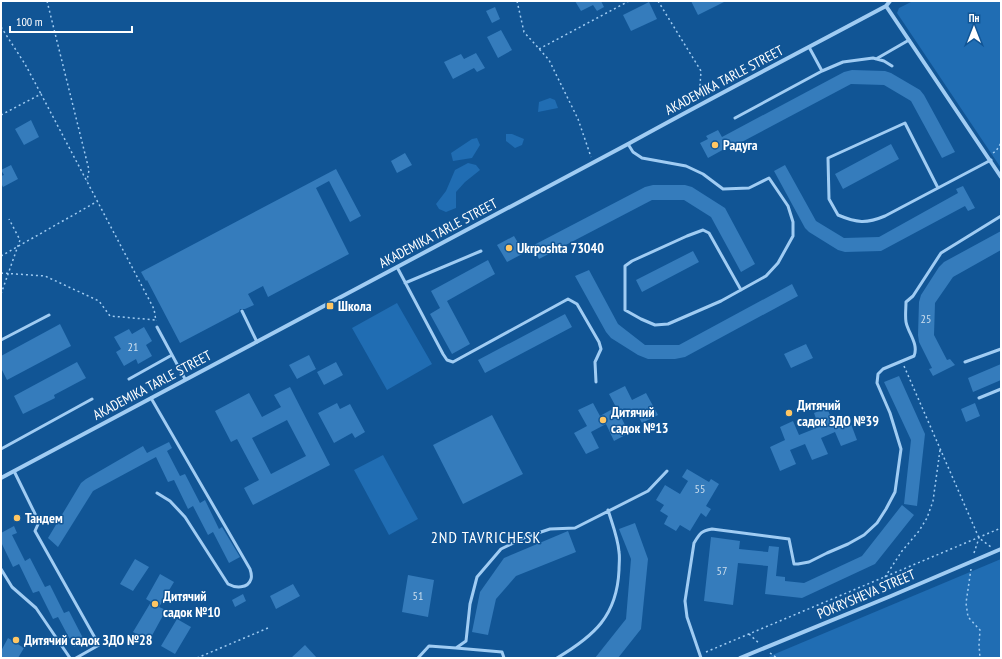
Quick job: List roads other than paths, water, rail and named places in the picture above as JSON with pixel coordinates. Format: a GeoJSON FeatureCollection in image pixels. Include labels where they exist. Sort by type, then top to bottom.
{"type":"FeatureCollection","features":[{"type":"Feature","properties":{"kind":"street"},"geometry":{"type":"LineString","coordinates":[[890,1],[886,6],[1001,177]]}},
{"type":"Feature","properties":{"kind":"street","name":"AKADEMIKA TARLE STREET"},"geometry":{"type":"LineString","coordinates":[[1,478],[628,144],[699,104],[886,6]]}},
{"type":"Feature","properties":{"kind":"street","name":"POKRYSHEVA STREET"},"geometry":{"type":"LineString","coordinates":[[740,658],[999,550]]}},
{"type":"Feature","properties":{"kind":"lane"},"geometry":{"type":"LineString","coordinates":[[876,59],[909,40]]}},
{"type":"Feature","properties":{"kind":"lane"},"geometry":{"type":"LineString","coordinates":[[808,47],[822,71]]}},
{"type":"Feature","properties":{"kind":"lane"},"geometry":{"type":"LineString","coordinates":[[735,118],[822,71],[842,62],[873,58],[884,61],[892,66]]}},
{"type":"Feature","properties":{"kind":"lane"},"geometry":{"type":"LineString","coordinates":[[938,188],[905,123],[828,158],[829,199],[838,215],[855,222],[874,221],[885,216],[938,188],[989,158]]}},
{"type":"Feature","properties":{"kind":"lane"},"geometry":{"type":"LineString","coordinates":[[628,144],[633,152],[642,158],[686,166],[703,174],[723,189],[749,188],[769,178],[788,206],[793,222],[793,236],[778,263],[766,276],[741,290],[721,301],[668,324],[655,325],[626,310],[626,266],[632,261],[703,230],[709,233],[741,290]]}},
{"type":"Feature","properties":{"kind":"lane"},"geometry":{"type":"LineString","coordinates":[[701,656],[687,617],[685,602],[694,543],[703,530],[712,529],[789,539],[794,564],[798,564],[809,562],[864,536],[877,523],[895,492],[901,449],[890,414],[877,383],[878,374],[883,369],[914,356],[914,344],[906,322],[906,302],[913,296],[941,253],[1001,216]]}},
{"type":"Feature","properties":{"kind":"lane"},"geometry":{"type":"LineString","coordinates":[[406,283],[481,251]]}},
{"type":"Feature","properties":{"kind":"lane"},"geometry":{"type":"LineString","coordinates":[[397,267],[443,354],[447,360],[453,362],[568,300],[577,304],[599,342],[601,349],[595,362],[596,382]]}},
{"type":"Feature","properties":{"kind":"lane"},"geometry":{"type":"LineString","coordinates":[[242,311],[257,342]]}},
{"type":"Feature","properties":{"kind":"lane"},"geometry":{"type":"LineString","coordinates":[[1,340],[49,315]]}},
{"type":"Feature","properties":{"kind":"lane"},"geometry":{"type":"LineString","coordinates":[[157,327],[185,379]]}},
{"type":"Feature","properties":{"kind":"lane"},"geometry":{"type":"LineString","coordinates":[[965,362],[1001,349]]}},
{"type":"Feature","properties":{"kind":"lane"},"geometry":{"type":"LineString","coordinates":[[129,379],[172,355]]}},
{"type":"Feature","properties":{"kind":"lane"},"geometry":{"type":"LineString","coordinates":[[979,398],[1001,389]]}},
{"type":"Feature","properties":{"kind":"lane"},"geometry":{"type":"LineString","coordinates":[[151,398],[250,568],[251,579],[249,583],[240,588],[236,588],[228,584],[185,517],[170,501],[157,493]]}},
{"type":"Feature","properties":{"kind":"lane"},"geometry":{"type":"LineString","coordinates":[[1,449],[92,399]]}},
{"type":"Feature","properties":{"kind":"lane"},"geometry":{"type":"LineString","coordinates":[[14,471],[39,522],[35,531],[99,645],[76,658]]}},
{"type":"Feature","properties":{"kind":"lane"},"geometry":{"type":"LineString","coordinates":[[456,648],[466,640],[470,604],[477,577],[501,549],[526,537],[550,529],[575,528],[648,491],[667,471]]}},
{"type":"Feature","properties":{"kind":"lane"},"geometry":{"type":"LineString","coordinates":[[556,658],[578,646],[595,631],[606,617],[613,602],[618,584],[620,551],[608,510]]}},
{"type":"Feature","properties":{"kind":"lane"},"geometry":{"type":"LineString","coordinates":[[1,569],[12,588],[36,608],[70,658]]}},
{"type":"Feature","properties":{"kind":"lane"},"geometry":{"type":"LineString","coordinates":[[418,658],[429,646],[502,652],[504,658]]}},
{"type":"Feature","properties":{"kind":"place","name":"Радуга"},"geometry":{"type":"Point","coordinates":[715,145]}},
{"type":"Feature","properties":{"kind":"place","name":"Ukrposhta 73040"},"geometry":{"type":"Point","coordinates":[509,248]}},
{"type":"Feature","properties":{"kind":"place","name":"Школа"},"geometry":{"type":"Point","coordinates":[330,306]}},
{"type":"Feature","properties":{"kind":"place","name":"Дитячий садок ЗДО №39"},"geometry":{"type":"Point","coordinates":[789,413]}},
{"type":"Feature","properties":{"kind":"place","name":"Дитячий садок №13"},"geometry":{"type":"Point","coordinates":[603,420]}},
{"type":"Feature","properties":{"kind":"place","name":"Тандем"},"geometry":{"type":"Point","coordinates":[17,518]}},
{"type":"Feature","properties":{"kind":"place","name":"Дитячий садок №10"},"geometry":{"type":"Point","coordinates":[155,604]}},
{"type":"Feature","properties":{"kind":"place","name":"Дитячий садок ЗДО №28"},"geometry":{"type":"Point","coordinates":[16,640]}},
{"type":"Feature","properties":{"kind":"district","name":"2ND TAVRICHESK"},"geometry":{"type":"Point","coordinates":[486,537]}}]}
